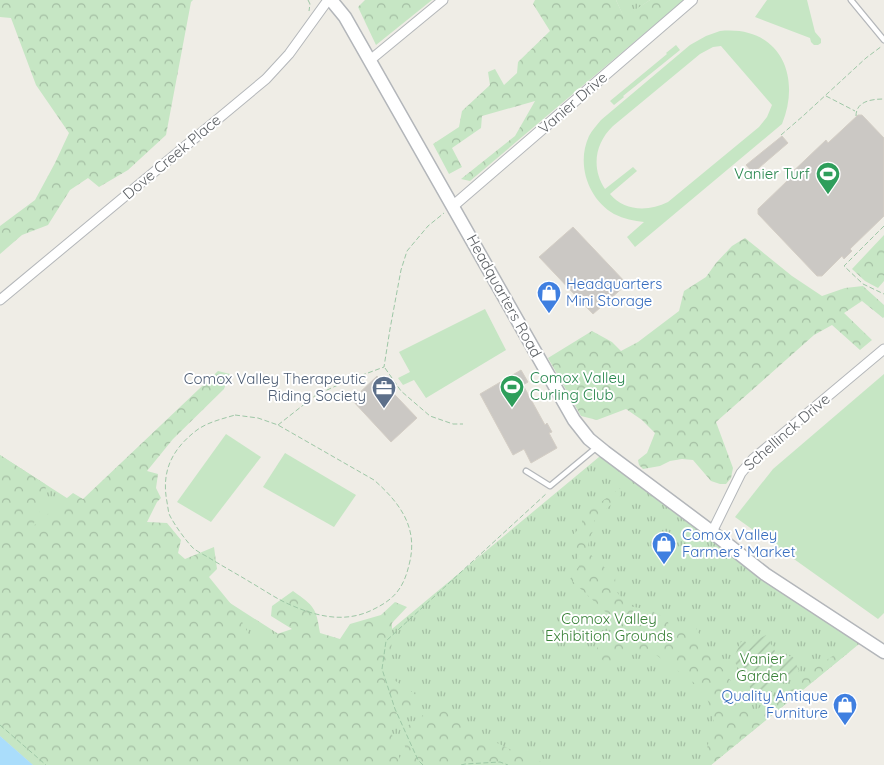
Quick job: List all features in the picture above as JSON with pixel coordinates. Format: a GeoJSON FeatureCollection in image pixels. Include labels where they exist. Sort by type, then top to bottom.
{"type":"FeatureCollection","features":[{"type":"Feature","properties":{"kind":"main road","name":"Headquarters Road"},"geometry":{"type":"LineString","coordinates":[[329,0],[345,17],[574,420],[589,439],[765,574],[884,652]]}},
{"type":"Feature","properties":{"kind":"street","name":"Dove Creek Place"},"geometry":{"type":"LineString","coordinates":[[0,300],[266,79],[289,54],[329,0]]}},
{"type":"Feature","properties":{"kind":"street"},"geometry":{"type":"LineString","coordinates":[[370,61],[443,0]]}},
{"type":"Feature","properties":{"kind":"street","name":"Vanier Drive"},"geometry":{"type":"LineString","coordinates":[[453,206],[692,0]]}},
{"type":"Feature","properties":{"kind":"street","name":"Schellinck Drive"},"geometry":{"type":"LineString","coordinates":[[712,532],[741,472],[753,459],[884,349]]}},
{"type":"Feature","properties":{"kind":"lane"},"geometry":{"type":"LineString","coordinates":[[852,0],[884,40]]}},
{"type":"Feature","properties":{"kind":"lane"},"geometry":{"type":"LineString","coordinates":[[526,471],[550,486],[598,447]]}},
{"type":"Feature","properties":{"kind":"path"},"geometry":{"type":"LineString","coordinates":[[781,135],[884,44]]}},
{"type":"Feature","properties":{"kind":"path"},"geometry":{"type":"LineString","coordinates":[[826,96],[856,111]]}},
{"type":"Feature","properties":{"kind":"path"},"geometry":{"type":"LineString","coordinates":[[856,116],[856,111],[861,103],[872,99],[884,99]]}},
{"type":"Feature","properties":{"kind":"path"},"geometry":{"type":"LineString","coordinates":[[453,206],[428,226],[407,251],[401,270],[384,367],[401,391],[430,416],[453,424],[463,424]]}},
{"type":"Feature","properties":{"kind":"path"},"geometry":{"type":"LineString","coordinates":[[884,226],[844,266],[863,284],[884,294]]}},
{"type":"Feature","properties":{"kind":"path"},"geometry":{"type":"LineString","coordinates":[[278,425],[316,395],[348,380],[384,367]]}},
{"type":"Feature","properties":{"kind":"path"},"geometry":{"type":"LineString","coordinates":[[235,415],[258,418],[278,425],[374,480],[397,504],[406,519],[413,550],[400,590],[387,602],[358,616],[336,618],[292,606],[194,549],[169,515],[165,495],[165,473],[172,456],[184,441],[198,429],[235,415]]}},
{"type":"Feature","properties":{"kind":"path"},"geometry":{"type":"LineString","coordinates":[[423,765],[418,760],[395,709],[382,669],[386,641],[549,491]]}},
{"type":"Feature","properties":{"kind":"path"},"geometry":{"type":"LineString","coordinates":[[0,725],[46,765]]}},
{"type":"Feature","properties":{"kind":"path"},"geometry":{"type":"LineString","coordinates":[[461,765],[500,762],[508,765]]}},
{"type":"Feature","properties":{"kind":"green space"},"geometry":{"type":"Polygon","coordinates":[[[0,0],[193,0],[191,2],[166,135],[128,170],[99,187],[88,178],[70,190],[48,225],[22,235],[0,254],[0,226],[35,200],[69,133],[36,85],[11,18],[0,17],[0,0]]]}},
{"type":"Feature","properties":{"kind":"green space"},"geometry":{"type":"Polygon","coordinates":[[[365,0],[432,0],[376,45],[358,7],[365,0]]]}},
{"type":"Feature","properties":{"kind":"green space"},"geometry":{"type":"Polygon","coordinates":[[[535,0],[616,0],[624,17],[650,0],[684,0],[470,181],[461,179],[515,136],[535,101],[482,116],[481,128],[452,148],[462,167],[449,174],[433,144],[459,127],[462,111],[490,85],[488,72],[495,69],[504,85],[517,73],[518,62],[550,31],[533,4],[535,0]]]}},
{"type":"Feature","properties":{"kind":"green space"},"geometry":{"type":"Polygon","coordinates":[[[616,0],[650,0],[624,18],[616,0]]]}},
{"type":"Feature","properties":{"kind":"green space"},"geometry":{"type":"Polygon","coordinates":[[[767,0],[807,0],[815,32],[821,39],[821,43],[814,45],[810,38],[755,17],[767,0]]]}},
{"type":"Feature","properties":{"kind":"green space"},"geometry":{"type":"Polygon","coordinates":[[[720,31],[740,31],[757,36],[771,45],[781,57],[787,71],[789,88],[782,124],[635,247],[627,237],[644,222],[629,220],[614,214],[597,199],[591,190],[584,169],[585,147],[590,134],[601,120],[690,45],[720,31]],[[721,46],[713,47],[700,54],[607,133],[602,140],[597,156],[598,173],[601,181],[605,189],[633,167],[637,171],[610,194],[616,200],[629,207],[637,208],[652,207],[668,202],[759,127],[767,117],[772,105],[721,46]]]}},
{"type":"Feature","properties":{"kind":"green space"},"geometry":{"type":"Polygon","coordinates":[[[676,45],[680,50],[614,105],[610,101],[667,54],[676,45]]]}},
{"type":"Feature","properties":{"kind":"green space"},"geometry":{"type":"Polygon","coordinates":[[[884,235],[884,281],[878,288],[865,281],[852,269],[884,235]]]}},
{"type":"Feature","properties":{"kind":"green space"},"geometry":{"type":"Polygon","coordinates":[[[745,238],[792,276],[822,296],[845,288],[863,286],[884,305],[884,317],[862,301],[844,313],[872,340],[860,350],[832,325],[814,335],[716,422],[733,468],[731,478],[726,484],[711,481],[693,460],[670,461],[660,466],[643,469],[639,465],[638,460],[647,453],[655,433],[642,420],[626,409],[597,420],[581,416],[548,358],[592,331],[612,342],[621,351],[638,342],[679,311],[684,291],[706,277],[732,246],[745,238]]]}},
{"type":"Feature","properties":{"kind":"green space"},"geometry":{"type":"Polygon","coordinates":[[[485,309],[506,350],[426,398],[414,380],[403,385],[398,378],[410,372],[399,352],[485,309]]]}},
{"type":"Feature","properties":{"kind":"green space"},"geometry":{"type":"Polygon","coordinates":[[[218,371],[230,374],[224,389],[173,439],[147,471],[158,474],[156,488],[161,498],[147,522],[167,523],[181,540],[178,553],[185,559],[214,547],[217,569],[209,577],[235,609],[253,642],[292,629],[271,616],[272,606],[293,591],[306,600],[313,608],[320,633],[340,639],[350,624],[381,615],[395,602],[407,607],[392,623],[388,676],[415,694],[415,709],[403,709],[388,720],[402,765],[33,765],[0,736],[0,455],[45,484],[47,496],[32,527],[73,493],[83,499],[218,371]]]}},
{"type":"Feature","properties":{"kind":"green space"},"geometry":{"type":"Polygon","coordinates":[[[884,374],[884,613],[878,619],[735,517],[773,469],[884,374]]]}},
{"type":"Feature","properties":{"kind":"green space"},"geometry":{"type":"Polygon","coordinates":[[[226,434],[261,457],[211,522],[177,502],[226,434]]]}},
{"type":"Feature","properties":{"kind":"green space","name":"Comox Valley Exhibition Grounds"},"geometry":{"type":"Polygon","coordinates":[[[605,452],[864,640],[711,765],[33,765],[0,736],[0,455],[339,673],[605,452]]]}},
{"type":"Feature","properties":{"kind":"green space"},"geometry":{"type":"Polygon","coordinates":[[[285,453],[356,495],[334,527],[263,487],[285,453]]]}},
{"type":"Feature","properties":{"kind":"green space"},"geometry":{"type":"Polygon","coordinates":[[[620,488],[621,495],[594,521],[593,531],[588,541],[589,553],[615,577],[616,591],[628,606],[649,610],[661,616],[674,632],[683,626],[696,628],[703,641],[700,651],[716,659],[752,713],[841,650],[849,652],[711,765],[693,765],[701,762],[706,752],[714,722],[705,691],[648,649],[639,654],[628,649],[620,650],[612,664],[604,662],[596,651],[601,640],[614,637],[623,628],[570,579],[579,566],[574,534],[582,525],[582,516],[620,488]]]}},
{"type":"Feature","properties":{"kind":"green space","name":"Vanier Garden"},"geometry":{"type":"Polygon","coordinates":[[[754,635],[757,640],[766,635],[776,653],[793,657],[799,671],[754,694],[733,659],[741,642],[744,640],[747,644],[754,635]]]}},
{"type":"Feature","properties":{"kind":"green space"},"geometry":{"type":"Polygon","coordinates":[[[442,702],[469,730],[549,765],[411,765],[400,731],[442,702]]]}},
{"type":"Feature","properties":{"kind":"water"},"geometry":{"type":"Polygon","coordinates":[[[0,736],[33,765],[0,765],[0,736]]]}},
{"type":"Feature","properties":{"kind":"building","name":"Vanier Turf"},"geometry":{"type":"Polygon","coordinates":[[[858,115],[862,115],[884,138],[884,216],[850,249],[852,251],[844,259],[842,256],[822,276],[817,276],[758,214],[758,209],[787,181],[785,179],[826,140],[828,143],[858,115]]]}},
{"type":"Feature","properties":{"kind":"building"},"geometry":{"type":"Polygon","coordinates":[[[782,136],[788,143],[753,173],[746,165],[782,136]]]}},
{"type":"Feature","properties":{"kind":"building"},"geometry":{"type":"Polygon","coordinates":[[[573,227],[627,284],[593,314],[539,257],[573,227]]]}},
{"type":"Feature","properties":{"kind":"building","name":"Comox Valley Curling Club"},"geometry":{"type":"Polygon","coordinates":[[[521,370],[528,382],[523,385],[545,425],[547,423],[552,432],[549,433],[557,448],[531,463],[524,449],[513,455],[480,394],[521,370]]]}},
{"type":"Feature","properties":{"kind":"building","name":"Comox Valley Therapeutic Riding Society"},"geometry":{"type":"Polygon","coordinates":[[[377,376],[417,418],[391,442],[352,400],[377,376]]]}},
{"type":"Feature","properties":{"kind":"place","name":"Vanier Turf"},"geometry":{"type":"Point","coordinates":[828,195]}},
{"type":"Feature","properties":{"kind":"place","name":"Headquarters Mini Storage"},"geometry":{"type":"Point","coordinates":[549,314]}},
{"type":"Feature","properties":{"kind":"place","name":"Comox Valley Curling Club"},"geometry":{"type":"Point","coordinates":[512,408]}},
{"type":"Feature","properties":{"kind":"place","name":"Comox Valley Therapeutic Riding Society"},"geometry":{"type":"Point","coordinates":[384,409]}},
{"type":"Feature","properties":{"kind":"place","name":"Comox Valley Farmers’ Market"},"geometry":{"type":"Point","coordinates":[664,565]}},
{"type":"Feature","properties":{"kind":"place","name":"Quality Antique Furniture"},"geometry":{"type":"Point","coordinates":[845,726]}}]}
